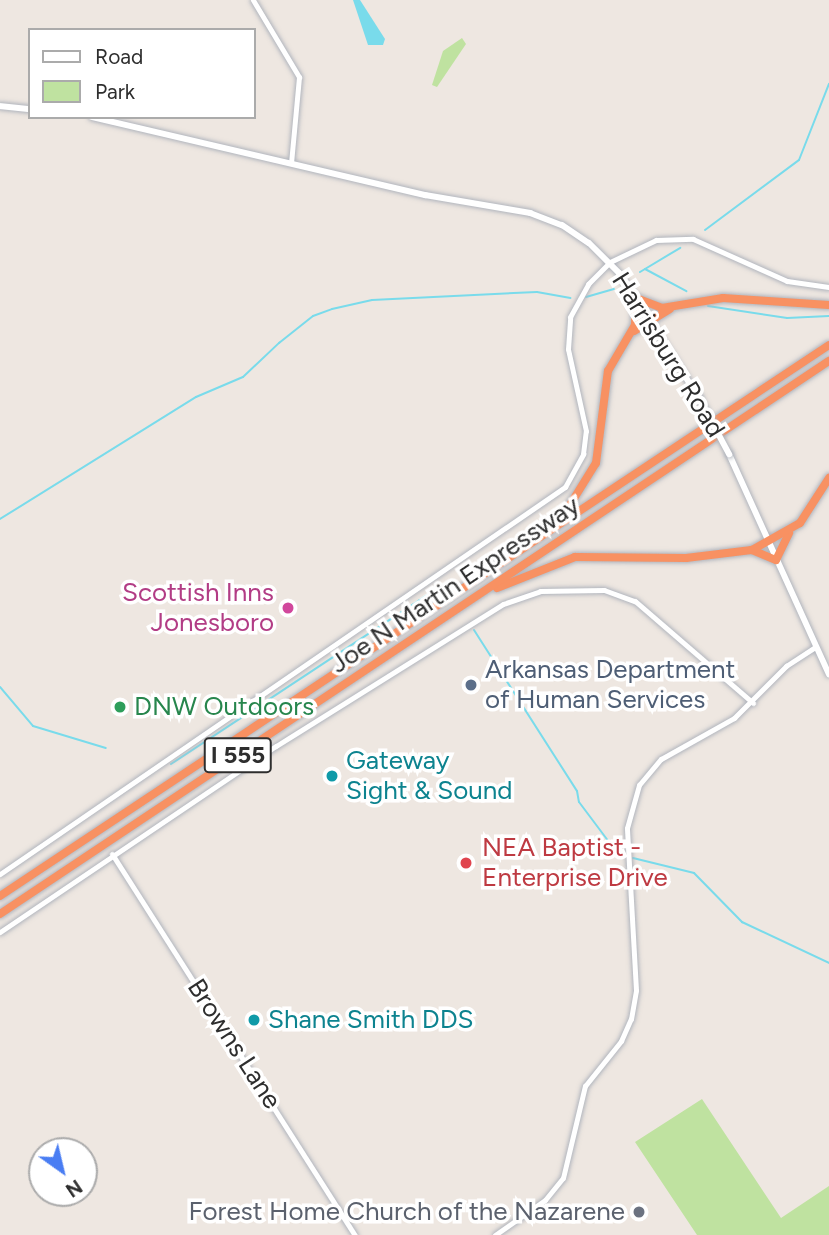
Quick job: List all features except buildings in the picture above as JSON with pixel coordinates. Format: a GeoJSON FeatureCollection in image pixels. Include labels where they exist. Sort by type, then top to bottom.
{"type":"FeatureCollection","features":[{"type":"Feature","properties":{"kind":"highway"},"geometry":{"type":"LineString","coordinates":[[556,526],[596,463],[608,371],[637,320],[636,298],[662,308],[723,298],[829,305]]}},
{"type":"Feature","properties":{"kind":"highway"},"geometry":{"type":"LineString","coordinates":[[632,333],[675,306]]}},
{"type":"Feature","properties":{"kind":"highway","name":"Joe N Martin Expressway"},"geometry":{"type":"LineString","coordinates":[[2,895],[829,345]]}},
{"type":"Feature","properties":{"kind":"highway","name":"Joe N Martin Expressway"},"geometry":{"type":"LineString","coordinates":[[0,914],[829,361]]}},
{"type":"Feature","properties":{"kind":"highway"},"geometry":{"type":"LineString","coordinates":[[752,550],[776,560],[789,532],[816,504],[829,478]]}},
{"type":"Feature","properties":{"kind":"highway"},"geometry":{"type":"LineString","coordinates":[[476,597],[575,557],[696,557],[752,550],[789,532]]}},
{"type":"Feature","properties":{"kind":"main road"},"geometry":{"type":"LineString","coordinates":[[0,106],[28,109]]}},
{"type":"Feature","properties":{"kind":"main road","name":"Harrisburg Road"},"geometry":{"type":"LineString","coordinates":[[101,119],[425,195],[530,213],[573,231],[610,262],[652,322],[699,398],[729,454],[829,674]]}},
{"type":"Feature","properties":{"kind":"street"},"geometry":{"type":"LineString","coordinates":[[253,0],[299,77],[291,163]]}},
{"type":"Feature","properties":{"kind":"street"},"geometry":{"type":"LineString","coordinates":[[0,874],[565,487],[583,454],[586,431],[568,349],[570,317],[588,284],[610,262],[656,240],[693,239],[787,281],[829,288]]}},
{"type":"Feature","properties":{"kind":"street"},"geometry":{"type":"LineString","coordinates":[[0,932],[112,854],[492,611],[540,591],[585,588],[635,601],[753,703]]}},
{"type":"Feature","properties":{"kind":"street"},"geometry":{"type":"LineString","coordinates":[[495,1235],[545,1200],[563,1178],[572,1157],[581,1096],[631,1020],[636,989],[627,828],[639,785],[661,759],[721,727],[753,703],[786,666],[815,647]]}},
{"type":"Feature","properties":{"kind":"street","name":"Browns Lane"},"geometry":{"type":"LineString","coordinates":[[112,854],[355,1235]]}},
{"type":"Feature","properties":{"kind":"green space"},"geometry":{"type":"Polygon","coordinates":[[[462,38],[466,44],[437,87],[432,85],[443,51],[462,38]]]}},
{"type":"Feature","properties":{"kind":"green space"},"geometry":{"type":"Polygon","coordinates":[[[702,1099],[781,1218],[829,1186],[829,1235],[697,1235],[635,1142],[702,1099]]]}},
{"type":"Feature","properties":{"kind":"water"},"geometry":{"type":"Polygon","coordinates":[[[353,0],[360,0],[385,39],[383,45],[368,45],[353,0]]]}},
{"type":"Feature","properties":{"kind":"waterway"},"geometry":{"type":"LineString","coordinates":[[705,230],[799,160],[829,84]]}},
{"type":"Feature","properties":{"kind":"waterway"},"geometry":{"type":"LineString","coordinates":[[640,272],[680,248]]}},
{"type":"Feature","properties":{"kind":"waterway"},"geometry":{"type":"LineString","coordinates":[[645,269],[686,291]]}},
{"type":"Feature","properties":{"kind":"waterway"},"geometry":{"type":"LineString","coordinates":[[586,297],[614,289]]}},
{"type":"Feature","properties":{"kind":"waterway"},"geometry":{"type":"LineString","coordinates":[[0,519],[196,397],[243,377],[313,316],[372,300],[537,292],[570,298]]}},
{"type":"Feature","properties":{"kind":"waterway"},"geometry":{"type":"LineString","coordinates":[[708,306],[787,318],[829,316]]}},
{"type":"Feature","properties":{"kind":"waterway"},"geometry":{"type":"LineString","coordinates":[[171,764],[432,592]]}},
{"type":"Feature","properties":{"kind":"waterway"},"geometry":{"type":"LineString","coordinates":[[474,630],[577,791],[579,802],[612,846],[625,854]]}},
{"type":"Feature","properties":{"kind":"waterway"},"geometry":{"type":"LineString","coordinates":[[0,687],[33,726],[106,748]]}},
{"type":"Feature","properties":{"kind":"waterway"},"geometry":{"type":"LineString","coordinates":[[633,858],[694,873],[742,922],[829,963]]}},
{"type":"Feature","properties":{"kind":"place","name":"Scottish Inns Jonesboro"},"geometry":{"type":"Point","coordinates":[288,608]}},
{"type":"Feature","properties":{"kind":"place","name":"Arkansas Department of Human Services"},"geometry":{"type":"Point","coordinates":[471,685]}},
{"type":"Feature","properties":{"kind":"place","name":"DNW Outdoors"},"geometry":{"type":"Point","coordinates":[120,707]}},
{"type":"Feature","properties":{"kind":"place","name":"Gateway Sight & Sound"},"geometry":{"type":"Point","coordinates":[332,776]}},
{"type":"Feature","properties":{"kind":"place","name":"NEA Baptist - Enterprise Drive"},"geometry":{"type":"Point","coordinates":[466,863]}},
{"type":"Feature","properties":{"kind":"place","name":"Shane Smith DDS"},"geometry":{"type":"Point","coordinates":[254,1020]}},
{"type":"Feature","properties":{"kind":"place","name":"Forest Home Church of the Nazarene"},"geometry":{"type":"Point","coordinates":[639,1212]}}]}
